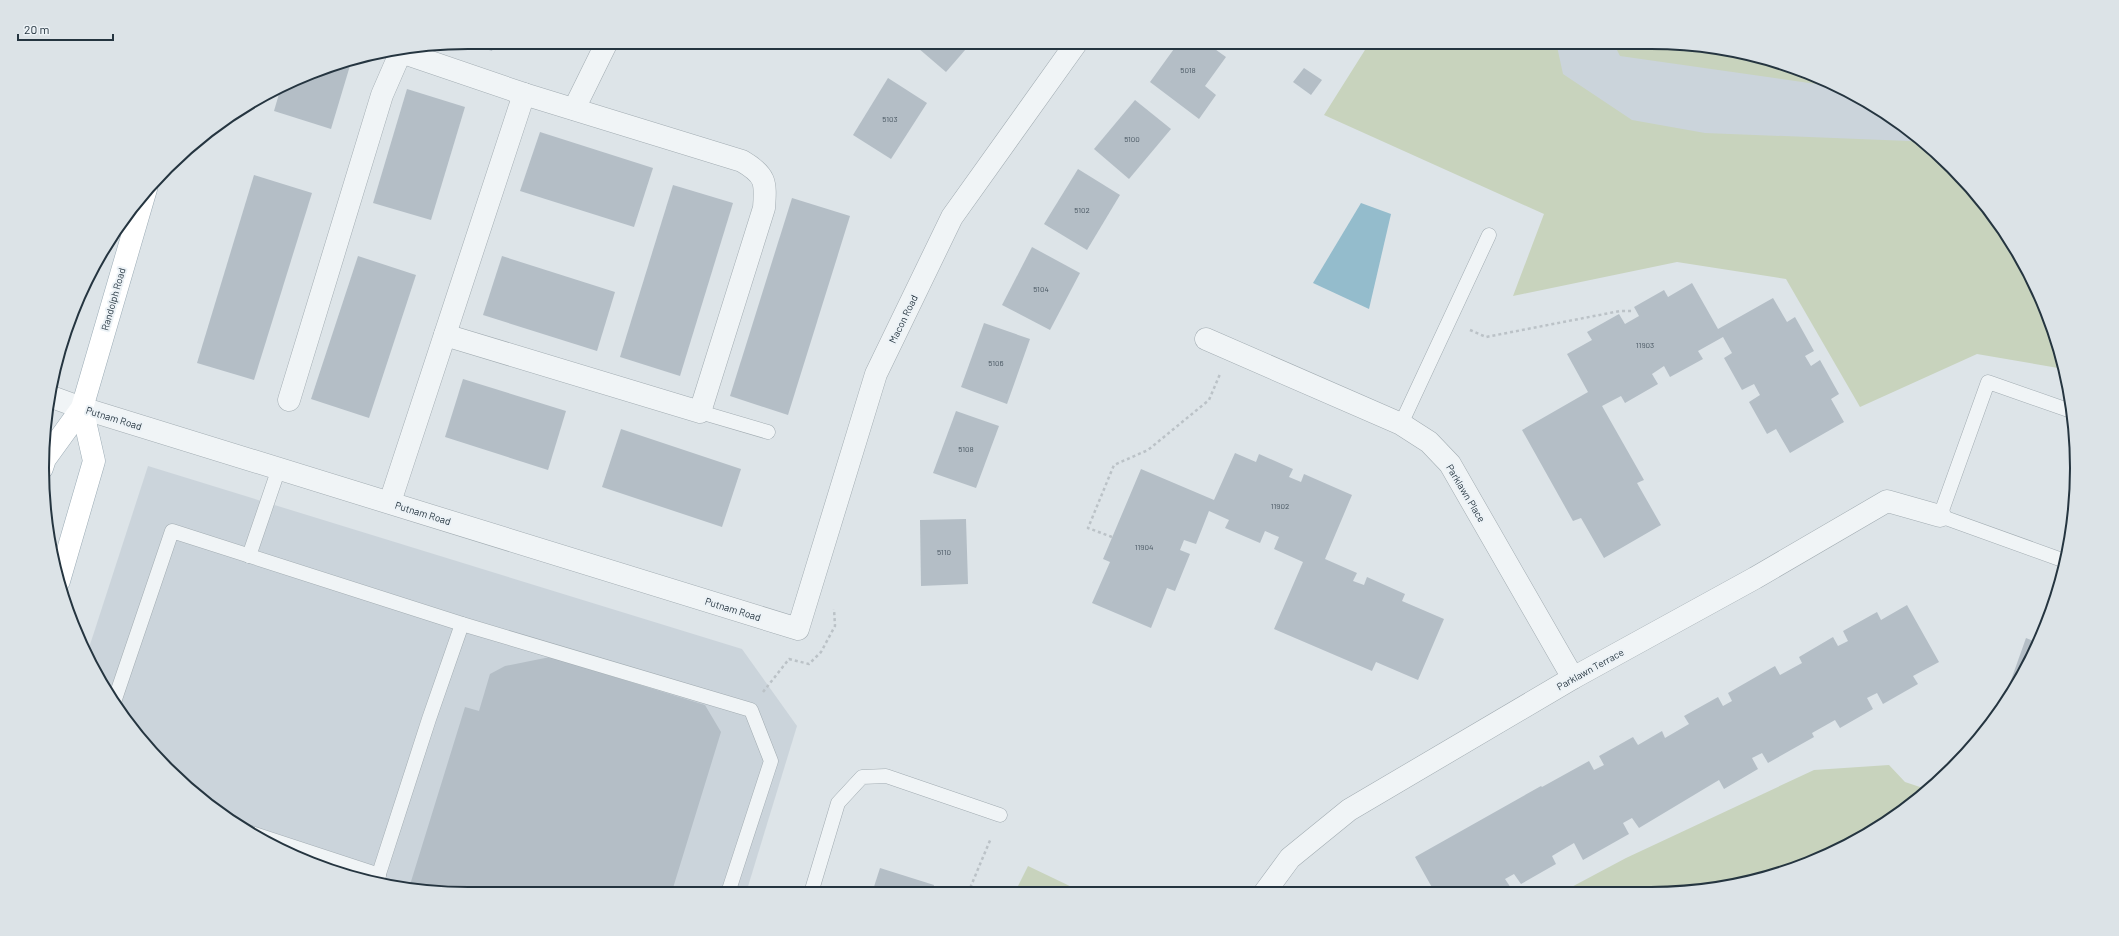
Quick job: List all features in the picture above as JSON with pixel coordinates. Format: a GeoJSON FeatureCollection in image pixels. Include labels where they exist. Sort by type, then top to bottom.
{"type":"FeatureCollection","features":[{"type":"Feature","properties":{"kind":"main road","name":"Randolph Road"},"geometry":{"type":"LineString","coordinates":[[50,453],[82,408],[141,207]]}},
{"type":"Feature","properties":{"kind":"main road","name":"Randolph Road"},"geometry":{"type":"LineString","coordinates":[[62,571],[94,461],[82,408]]}},
{"type":"Feature","properties":{"kind":"street"},"geometry":{"type":"LineString","coordinates":[[574,109],[604,49]]}},
{"type":"Feature","properties":{"kind":"street","name":"Macon Road"},"geometry":{"type":"LineString","coordinates":[[798,629],[876,374],[952,217],[1072,49]]}},
{"type":"Feature","properties":{"kind":"street"},"geometry":{"type":"LineString","coordinates":[[410,53],[524,94],[742,160],[758,170],[766,188],[764,208],[700,412],[445,335]]}},
{"type":"Feature","properties":{"kind":"street"},"geometry":{"type":"LineString","coordinates":[[289,400],[382,95],[399,55]]}},
{"type":"Feature","properties":{"kind":"street"},"geometry":{"type":"LineString","coordinates":[[390,502],[524,94]]}},
{"type":"Feature","properties":{"kind":"street","name":"Parklawn Place"},"geometry":{"type":"LineString","coordinates":[[1206,339],[1401,424],[1429,442],[1450,464],[1573,678]]}},
{"type":"Feature","properties":{"kind":"street","name":"Putnam Road"},"geometry":{"type":"LineString","coordinates":[[55,398],[82,408],[798,629]]}},
{"type":"Feature","properties":{"kind":"street","name":"Parklawn Terrace"},"geometry":{"type":"LineString","coordinates":[[1269,887],[1290,858],[1349,810],[1573,678],[1755,578],[1887,501],[1940,516]]}},
{"type":"Feature","properties":{"kind":"lane"},"geometry":{"type":"LineString","coordinates":[[1401,424],[1489,234]]}},
{"type":"Feature","properties":{"kind":"lane"},"geometry":{"type":"LineString","coordinates":[[2060,558],[1965,527],[1940,516],[1988,382],[2065,408]]}},
{"type":"Feature","properties":{"kind":"lane"},"geometry":{"type":"LineString","coordinates":[[700,412],[768,432]]}},
{"type":"Feature","properties":{"kind":"lane"},"geometry":{"type":"LineString","coordinates":[[249,556],[279,468]]}},
{"type":"Feature","properties":{"kind":"lane"},"geometry":{"type":"LineString","coordinates":[[116,695],[172,531],[462,624],[751,710],[771,761],[730,887]]}},
{"type":"Feature","properties":{"kind":"lane"},"geometry":{"type":"LineString","coordinates":[[378,877],[429,718],[462,624]]}},
{"type":"Feature","properties":{"kind":"lane"},"geometry":{"type":"LineString","coordinates":[[813,887],[838,803],[862,777],[886,776],[1000,815]]}},
{"type":"Feature","properties":{"kind":"lane"},"geometry":{"type":"LineString","coordinates":[[293,848],[361,873]]}},
{"type":"Feature","properties":{"kind":"path"},"geometry":{"type":"LineString","coordinates":[[1449,321],[1486,337],[1620,311],[1634,311]]}},
{"type":"Feature","properties":{"kind":"path"},"geometry":{"type":"LineString","coordinates":[[1112,537],[1088,528],[1114,465],[1148,450],[1209,400],[1231,350]]}},
{"type":"Feature","properties":{"kind":"path"},"geometry":{"type":"LineString","coordinates":[[751,710],[789,659]]}},
{"type":"Feature","properties":{"kind":"path"},"geometry":{"type":"LineString","coordinates":[[970,887],[1000,815]]}},
{"type":"Feature","properties":{"kind":"shaded area"},"geometry":{"type":"Polygon","coordinates":[[[1423,49],[1678,50],[1733,57],[1759,63],[1786,71],[1836,92],[1861,105],[1884,120],[1927,153],[1966,192],[1980,209],[1641,213],[1423,49]]]}},
{"type":"Feature","properties":{"kind":"shaded area"},"geometry":{"type":"Polygon","coordinates":[[[148,466],[742,649],[797,726],[748,887],[468,887],[413,883],[360,873],[333,865],[308,855],[258,831],[213,800],[172,764],[136,723],[105,678],[89,647],[148,466]]]}},
{"type":"Feature","properties":{"kind":"green space"},"geometry":{"type":"Polygon","coordinates":[[[1366,49],[1558,49],[1563,74],[1632,120],[1705,133],[1912,141],[1927,153],[1966,192],[1999,235],[2027,283],[2048,333],[2058,368],[1977,354],[1860,407],[1786,279],[1677,262],[1513,296],[1544,214],[1324,115],[1366,49]]]}},
{"type":"Feature","properties":{"kind":"green space"},"geometry":{"type":"Polygon","coordinates":[[[1616,49],[1678,50],[1706,53],[1759,63],[1786,71],[1819,84],[1620,56],[1616,49]]]}},
{"type":"Feature","properties":{"kind":"green space"},"geometry":{"type":"Polygon","coordinates":[[[1889,765],[1905,782],[1921,787],[1884,816],[1836,844],[1786,865],[1759,873],[1733,879],[1678,886],[1572,887],[1626,858],[1814,770],[1889,765]]]}},
{"type":"Feature","properties":{"kind":"green space"},"geometry":{"type":"Polygon","coordinates":[[[1028,866],[1072,887],[1018,887],[1028,866]]]}},
{"type":"Feature","properties":{"kind":"water"},"geometry":{"type":"Polygon","coordinates":[[[1361,203],[1391,214],[1369,309],[1313,283],[1361,203]]]}},
{"type":"Feature","properties":{"kind":"building"},"geometry":{"type":"Polygon","coordinates":[[[919,49],[966,49],[946,72],[919,49]]]}},
{"type":"Feature","properties":{"kind":"building"},"geometry":{"type":"Polygon","coordinates":[[[1174,49],[1215,49],[1226,57],[1205,86],[1216,95],[1199,119],[1150,82],[1174,49]]]}},
{"type":"Feature","properties":{"kind":"building"},"geometry":{"type":"Polygon","coordinates":[[[350,66],[331,129],[274,111],[279,94],[333,71],[350,66]]]}},
{"type":"Feature","properties":{"kind":"building"},"geometry":{"type":"Polygon","coordinates":[[[1304,68],[1322,80],[1311,95],[1293,82],[1304,68]]]}},
{"type":"Feature","properties":{"kind":"building"},"geometry":{"type":"Polygon","coordinates":[[[888,78],[927,103],[891,159],[853,135],[888,78]]]}},
{"type":"Feature","properties":{"kind":"building"},"geometry":{"type":"Polygon","coordinates":[[[407,89],[465,107],[431,220],[373,203],[407,89]]]}},
{"type":"Feature","properties":{"kind":"building"},"geometry":{"type":"Polygon","coordinates":[[[1135,100],[1171,129],[1129,179],[1094,149],[1135,100]]]}},
{"type":"Feature","properties":{"kind":"building"},"geometry":{"type":"Polygon","coordinates":[[[540,132],[653,168],[634,227],[520,191],[540,132]]]}},
{"type":"Feature","properties":{"kind":"building"},"geometry":{"type":"Polygon","coordinates":[[[1078,169],[1120,195],[1087,250],[1044,224],[1078,169]]]}},
{"type":"Feature","properties":{"kind":"building"},"geometry":{"type":"Polygon","coordinates":[[[254,175],[312,193],[254,380],[197,363],[254,175]]]}},
{"type":"Feature","properties":{"kind":"building"},"geometry":{"type":"Polygon","coordinates":[[[673,185],[733,203],[680,376],[620,357],[673,185]]]}},
{"type":"Feature","properties":{"kind":"building"},"geometry":{"type":"Polygon","coordinates":[[[792,198],[850,216],[788,415],[730,396],[792,198]]]}},
{"type":"Feature","properties":{"kind":"building"},"geometry":{"type":"Polygon","coordinates":[[[1032,247],[1080,273],[1050,330],[1002,305],[1032,247]]]}},
{"type":"Feature","properties":{"kind":"building"},"geometry":{"type":"Polygon","coordinates":[[[358,256],[416,275],[369,418],[311,399],[358,256]]]}},
{"type":"Feature","properties":{"kind":"building"},"geometry":{"type":"Polygon","coordinates":[[[502,256],[615,292],[597,351],[483,315],[502,256]]]}},
{"type":"Feature","properties":{"kind":"building"},"geometry":{"type":"Polygon","coordinates":[[[1692,283],[1718,329],[1773,298],[1787,322],[1795,317],[1814,351],[1805,356],[1811,366],[1820,360],[1839,394],[1831,399],[1844,422],[1790,453],[1776,429],[1767,434],[1749,402],[1760,395],[1754,384],[1742,390],[1724,358],[1732,353],[1723,337],[1698,351],[1703,359],[1670,377],[1664,366],[1652,374],[1658,384],[1625,403],[1621,396],[1602,406],[1644,480],[1637,483],[1661,525],[1604,558],[1581,518],[1573,521],[1522,430],[1588,392],[1567,354],[1592,340],[1587,332],[1619,314],[1625,324],[1639,316],[1634,307],[1664,290],[1668,297],[1692,283]]]}},
{"type":"Feature","properties":{"kind":"building"},"geometry":{"type":"Polygon","coordinates":[[[984,323],[1030,339],[1007,404],[961,387],[984,323]]]}},
{"type":"Feature","properties":{"kind":"building"},"geometry":{"type":"Polygon","coordinates":[[[463,379],[566,411],[548,470],[445,437],[463,379]]]}},
{"type":"Feature","properties":{"kind":"building"},"geometry":{"type":"Polygon","coordinates":[[[956,411],[999,426],[976,488],[933,473],[956,411]]]}},
{"type":"Feature","properties":{"kind":"building"},"geometry":{"type":"Polygon","coordinates":[[[621,429],[741,469],[722,527],[602,487],[621,429]]]}},
{"type":"Feature","properties":{"kind":"building"},"geometry":{"type":"Polygon","coordinates":[[[1235,453],[1256,462],[1259,454],[1293,469],[1289,477],[1301,482],[1304,474],[1352,495],[1325,559],[1357,573],[1353,581],[1364,585],[1367,577],[1405,594],[1402,601],[1444,619],[1418,680],[1376,662],[1372,671],[1274,629],[1303,562],[1274,549],[1279,537],[1265,531],[1260,543],[1225,528],[1229,520],[1209,511],[1196,544],[1184,540],[1180,550],[1190,554],[1175,591],[1167,588],[1151,628],[1092,603],[1110,562],[1103,559],[1141,469],[1214,500],[1235,453]]]}},
{"type":"Feature","properties":{"kind":"building"},"geometry":{"type":"Polygon","coordinates":[[[966,519],[968,584],[921,586],[920,520],[966,519]]]}},
{"type":"Feature","properties":{"kind":"building"},"geometry":{"type":"Polygon","coordinates":[[[1907,605],[1939,662],[1913,676],[1918,684],[1883,704],[1877,693],[1867,698],[1873,709],[1840,728],[1835,720],[1812,733],[1814,737],[1768,763],[1762,753],[1752,758],[1758,769],[1724,789],[1719,780],[1639,828],[1632,818],[1623,823],[1629,834],[1583,860],[1574,843],[1552,856],[1556,864],[1521,884],[1514,874],[1505,879],[1510,887],[1432,887],[1415,857],[1541,786],[1542,787],[1589,761],[1594,770],[1604,765],[1599,756],[1633,737],[1638,745],[1662,731],[1665,738],[1689,724],[1684,716],[1718,697],[1723,706],[1732,701],[1728,693],[1775,666],[1780,675],[1802,663],[1799,657],[1833,637],[1838,646],[1848,641],[1843,631],[1877,612],[1881,620],[1907,605]]]}},
{"type":"Feature","properties":{"kind":"building"},"geometry":{"type":"Polygon","coordinates":[[[2026,638],[2032,641],[2014,678],[2009,686],[2026,638]]]}},
{"type":"Feature","properties":{"kind":"building"},"geometry":{"type":"Polygon","coordinates":[[[550,657],[705,705],[721,732],[673,887],[468,887],[411,883],[465,707],[479,711],[490,674],[505,666],[550,657]]]}},
{"type":"Feature","properties":{"kind":"building"},"geometry":{"type":"Polygon","coordinates":[[[880,868],[934,885],[934,887],[874,887],[880,868]]]}}]}
